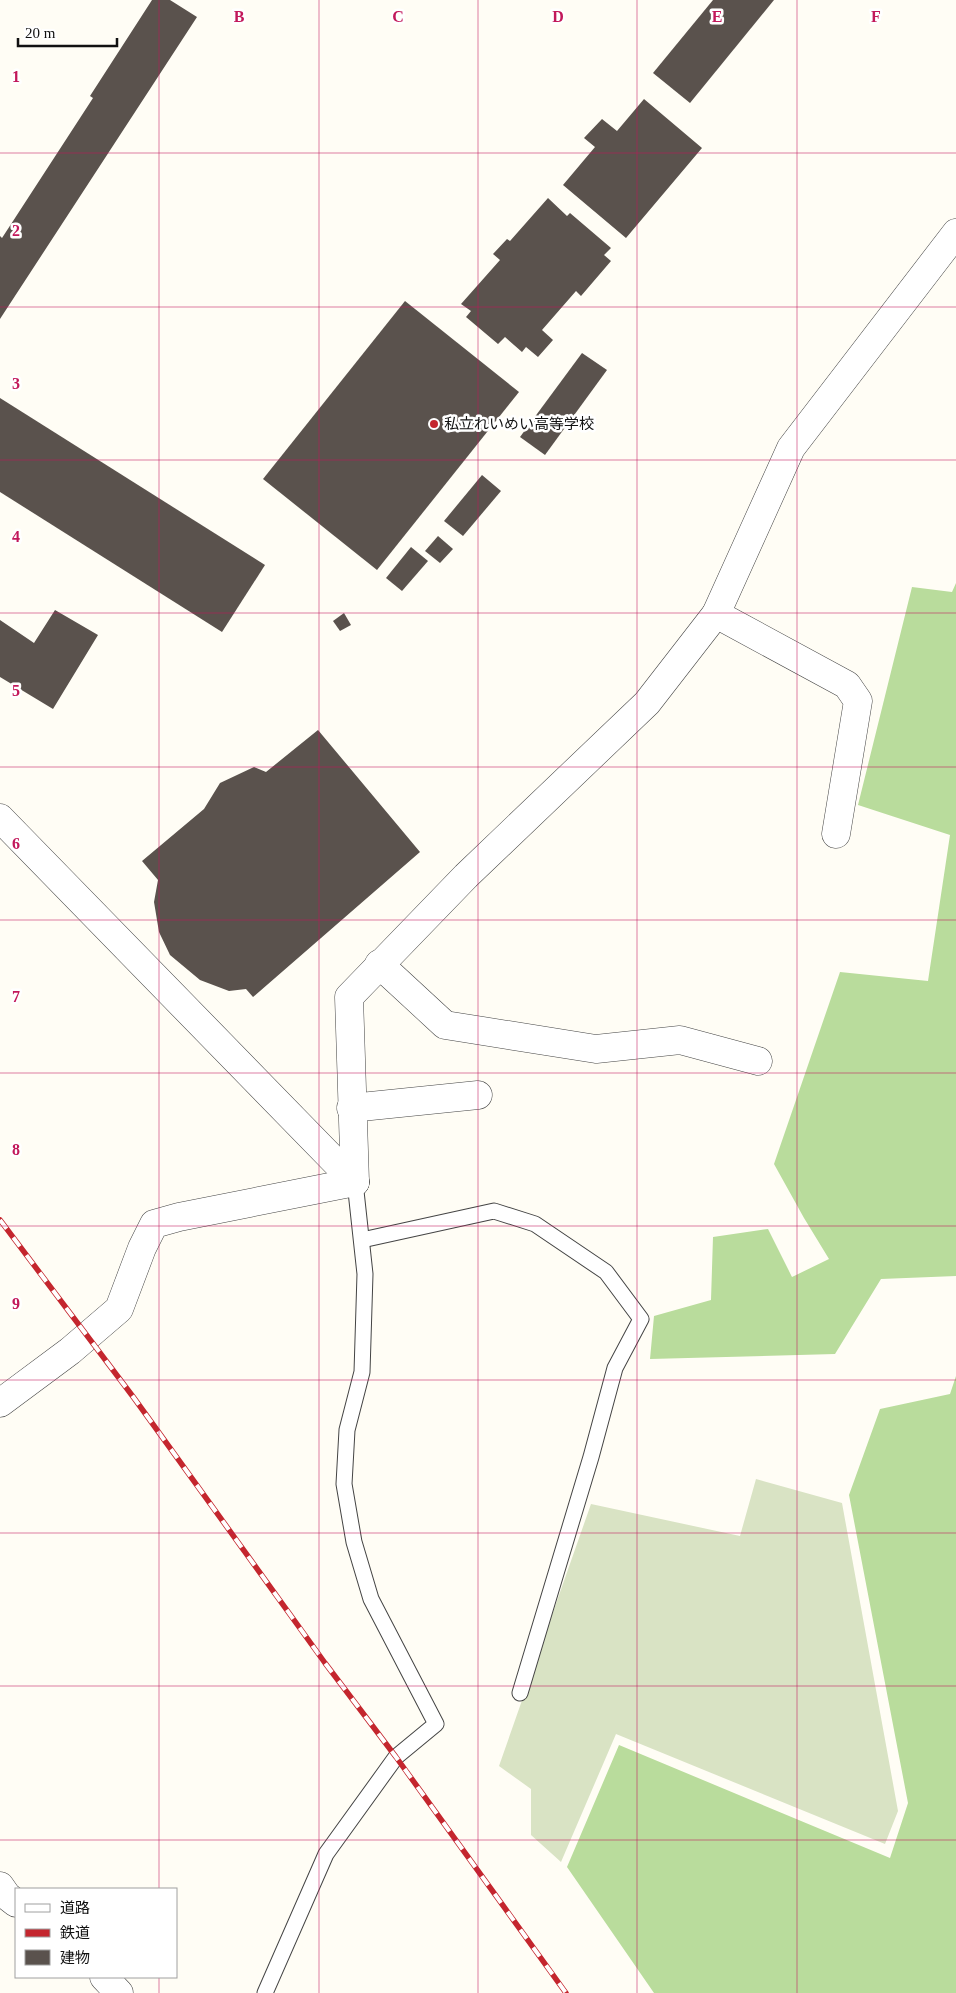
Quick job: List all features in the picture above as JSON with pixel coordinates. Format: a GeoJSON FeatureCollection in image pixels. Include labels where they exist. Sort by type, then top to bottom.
{"type":"FeatureCollection","features":[{"type":"Feature","properties":{"kind":"street"},"geometry":{"type":"LineString","coordinates":[[355,1182],[351,1108],[349,997],[466,876],[647,702],[716,614],[791,448],[956,233]]}},
{"type":"Feature","properties":{"kind":"street"},"geometry":{"type":"LineString","coordinates":[[716,614],[847,686],[858,701],[836,834]]}},
{"type":"Feature","properties":{"kind":"street"},"geometry":{"type":"LineString","coordinates":[[0,818],[355,1182]]}},
{"type":"Feature","properties":{"kind":"street"},"geometry":{"type":"LineString","coordinates":[[379,964],[446,1026],[596,1049],[680,1040],[758,1061]]}},
{"type":"Feature","properties":{"kind":"street"},"geometry":{"type":"LineString","coordinates":[[351,1108],[478,1095]]}},
{"type":"Feature","properties":{"kind":"street"},"geometry":{"type":"LineString","coordinates":[[0,1403],[70,1351],[119,1309],[142,1248],[154,1224],[179,1216],[355,1182]]}},
{"type":"Feature","properties":{"kind":"street"},"geometry":{"type":"LineString","coordinates":[[0,1886],[6,1896],[15,1902]]}},
{"type":"Feature","properties":{"kind":"street"},"geometry":{"type":"LineString","coordinates":[[105,1978],[119,1993]]}},
{"type":"Feature","properties":{"kind":"lane"},"geometry":{"type":"LineString","coordinates":[[265,1993],[326,1854],[396,1757],[436,1724],[371,1600],[354,1542],[344,1484],[347,1430],[362,1372],[365,1274],[355,1182]]}},
{"type":"Feature","properties":{"kind":"lane"},"geometry":{"type":"LineString","coordinates":[[362,1240],[494,1211],[535,1224],[606,1272],[641,1319],[615,1368],[591,1457],[520,1693]]}},
{"type":"Feature","properties":{"kind":"green space"},"geometry":{"type":"Polygon","coordinates":[[[956,583],[956,1276],[881,1279],[835,1354],[650,1359],[654,1316],[711,1300],[713,1237],[768,1229],[792,1277],[829,1259],[774,1164],[840,972],[928,981],[950,835],[858,805],[912,587],[952,592],[956,583]]]}},
{"type":"Feature","properties":{"kind":"green space"},"geometry":{"type":"Polygon","coordinates":[[[956,1376],[956,1993],[654,1993],[567,1867],[619,1745],[890,1858],[908,1803],[849,1495],[880,1409],[950,1394],[956,1376]]]}},
{"type":"Feature","properties":{"kind":"green space"},"geometry":{"type":"Polygon","coordinates":[[[756,1479],[842,1503],[898,1811],[885,1844],[616,1734],[561,1862],[531,1835],[531,1789],[499,1766],[591,1504],[740,1536],[756,1479]]]}},
{"type":"Feature","properties":{"kind":"building"},"geometry":{"type":"Polygon","coordinates":[[[152,0],[170,0],[197,17],[0,319],[0,236],[2,238],[93,98],[90,96],[152,0]]]}},
{"type":"Feature","properties":{"kind":"building"},"geometry":{"type":"Polygon","coordinates":[[[713,0],[774,0],[690,103],[653,73],[713,0]]]}},
{"type":"Feature","properties":{"kind":"building"},"geometry":{"type":"Polygon","coordinates":[[[644,99],[702,148],[626,238],[563,185],[595,147],[584,138],[602,119],[617,131],[644,99]]]}},
{"type":"Feature","properties":{"kind":"building"},"geometry":{"type":"Polygon","coordinates":[[[548,198],[567,216],[570,213],[611,248],[604,255],[611,261],[581,296],[576,291],[542,330],[553,340],[538,357],[526,347],[522,352],[505,337],[498,344],[466,317],[471,311],[461,304],[500,260],[493,254],[507,239],[510,241],[548,198]]]}},
{"type":"Feature","properties":{"kind":"building"},"geometry":{"type":"Polygon","coordinates":[[[405,301],[519,392],[377,570],[263,479],[405,301]]]}},
{"type":"Feature","properties":{"kind":"building"},"geometry":{"type":"Polygon","coordinates":[[[582,353],[607,370],[545,455],[520,437],[582,353]]]}},
{"type":"Feature","properties":{"kind":"building"},"geometry":{"type":"Polygon","coordinates":[[[0,398],[265,565],[222,632],[0,492],[0,398]]]}},
{"type":"Feature","properties":{"kind":"building"},"geometry":{"type":"Polygon","coordinates":[[[482,475],[501,491],[463,536],[444,521],[482,475]]]}},
{"type":"Feature","properties":{"kind":"building"},"geometry":{"type":"Polygon","coordinates":[[[438,536],[453,549],[440,563],[425,551],[438,536]]]}},
{"type":"Feature","properties":{"kind":"building"},"geometry":{"type":"Polygon","coordinates":[[[411,547],[428,561],[402,591],[386,578],[411,547]]]}},
{"type":"Feature","properties":{"kind":"building"},"geometry":{"type":"Polygon","coordinates":[[[55,610],[98,635],[53,709],[0,677],[0,620],[34,643],[55,610]]]}},
{"type":"Feature","properties":{"kind":"building"},"geometry":{"type":"Polygon","coordinates":[[[344,613],[351,625],[340,631],[333,621],[344,613]]]}},
{"type":"Feature","properties":{"kind":"building"},"geometry":{"type":"Polygon","coordinates":[[[318,730],[420,852],[253,997],[246,989],[229,991],[200,980],[170,955],[159,932],[154,902],[158,880],[142,861],[204,809],[220,783],[254,767],[266,772],[318,730]]]}},
{"type":"Feature","properties":{"kind":"railway"},"geometry":{"type":"LineString","coordinates":[[0,1220],[134,1398],[566,1993]]}},
{"type":"Feature","properties":{"kind":"place","name":"私立れいめい高等学校"},"geometry":{"type":"Point","coordinates":[434,424]}}]}
